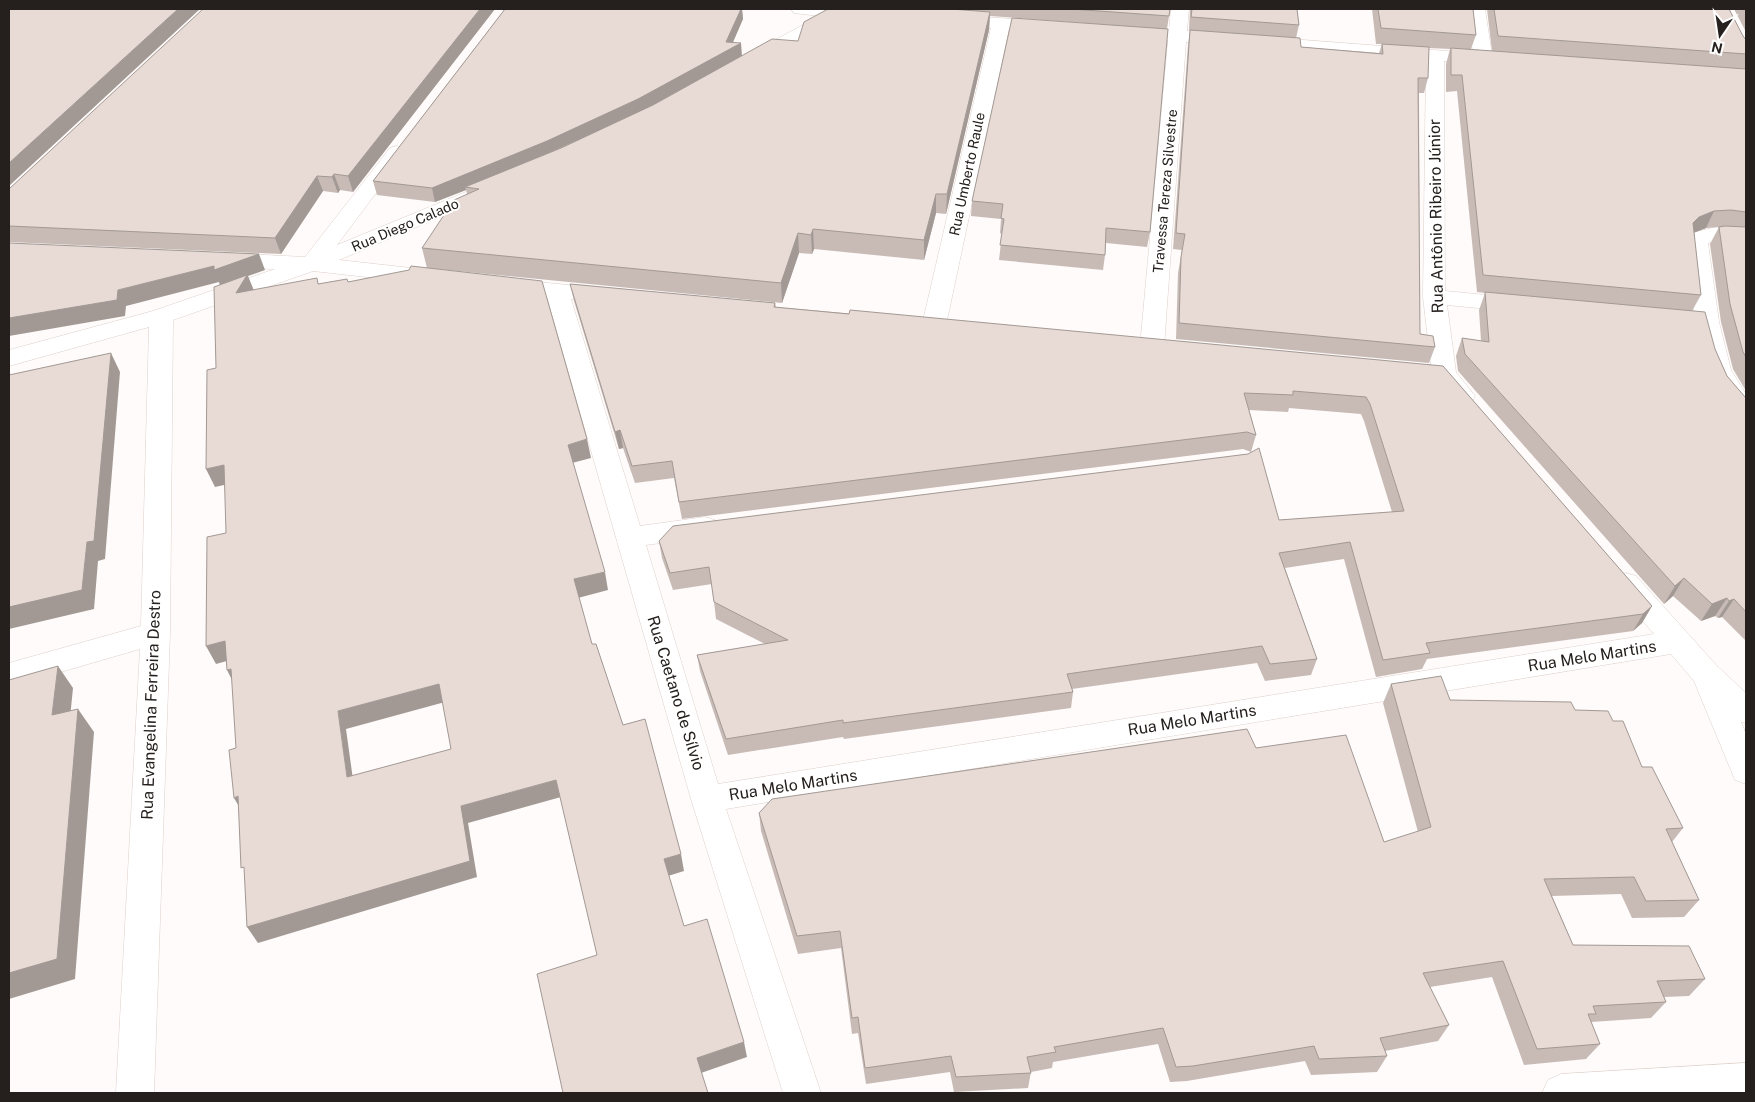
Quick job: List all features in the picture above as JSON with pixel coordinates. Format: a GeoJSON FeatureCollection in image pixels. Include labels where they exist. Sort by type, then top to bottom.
{"type":"FeatureCollection","features":[{"type":"Feature","properties":{"kind":"street"},"geometry":{"type":"LineString","coordinates":[[800,9],[842,10],[877,14]]}},
{"type":"Feature","properties":{"kind":"street","name":"Travessa Tereza Silvestre"},"geometry":{"type":"LineString","coordinates":[[1151,347],[1180,9]]}},
{"type":"Feature","properties":{"kind":"street"},"geometry":{"type":"LineString","coordinates":[[1476,9],[1483,59]]}},
{"type":"Feature","properties":{"kind":"street"},"geometry":{"type":"LineString","coordinates":[[735,70],[842,10]]}},
{"type":"Feature","properties":{"kind":"street"},"geometry":{"type":"LineString","coordinates":[[934,18],[1060,27]]}},
{"type":"Feature","properties":{"kind":"street","name":"Rua Umberto Raule"},"geometry":{"type":"LineString","coordinates":[[934,325],[1001,23]]}},
{"type":"Feature","properties":{"kind":"street"},"geometry":{"type":"LineString","coordinates":[[1109,31],[1502,60]]}},
{"type":"Feature","properties":{"kind":"street","name":"Rua Antônio Ribeiro Júnior"},"geometry":{"type":"LineString","coordinates":[[1435,55],[1434,373],[1476,411]]}},
{"type":"Feature","properties":{"kind":"street"},"geometry":{"type":"LineString","coordinates":[[311,264],[406,140]]}},
{"type":"Feature","properties":{"kind":"street","name":"Rua Diego Calado"},"geometry":{"type":"LineString","coordinates":[[9,358],[161,316],[311,264],[502,184]]}},
{"type":"Feature","properties":{"kind":"street"},"geometry":{"type":"LineString","coordinates":[[1746,238],[1716,234],[1700,238],[1697,241],[1697,321],[1719,370],[1735,397],[1746,410]]}},
{"type":"Feature","properties":{"kind":"street"},"geometry":{"type":"LineString","coordinates":[[204,259],[311,264],[448,280]]}},
{"type":"Feature","properties":{"kind":"street"},"geometry":{"type":"LineString","coordinates":[[488,284],[636,298]]}},
{"type":"Feature","properties":{"kind":"street","name":"Rua Caetano de Sílvio"},"geometry":{"type":"LineString","coordinates":[[557,291],[707,799],[802,1093]]}},
{"type":"Feature","properties":{"kind":"street"},"geometry":{"type":"LineString","coordinates":[[1434,297],[1542,307]]}},
{"type":"Feature","properties":{"kind":"street","name":"Rua Evangelina Ferreira Destro"},"geometry":{"type":"LineString","coordinates":[[135,1093],[155,633],[161,316]]}},
{"type":"Feature","properties":{"kind":"street"},"geometry":{"type":"LineString","coordinates":[[629,536],[728,524]]}},
{"type":"Feature","properties":{"kind":"street"},"geometry":{"type":"LineString","coordinates":[[1612,568],[1706,674],[1746,711]]}},
{"type":"Feature","properties":{"kind":"street"},"geometry":{"type":"LineString","coordinates":[[9,675],[155,633]]}},
{"type":"Feature","properties":{"kind":"street","name":"Rua Melo Martins"},"geometry":{"type":"LineString","coordinates":[[707,799],[1678,642]]}},
{"type":"Feature","properties":{"kind":"street"},"geometry":{"type":"LineString","coordinates":[[1706,674],[1746,771]]}},
{"type":"Feature","properties":{"kind":"street"},"geometry":{"type":"LineString","coordinates":[[1561,1093],[1746,1081]]}},
{"type":"Feature","properties":{"kind":"building"},"geometry":{"type":"Polygon","coordinates":[[[9,9],[178,9],[9,163],[9,9]]]}},
{"type":"Feature","properties":{"kind":"building"},"geometry":{"type":"Polygon","coordinates":[[[203,9],[480,9],[348,176],[334,174],[332,177],[317,176],[275,238],[9,226],[9,189],[203,9]]]}},
{"type":"Feature","properties":{"kind":"building"},"geometry":{"type":"Polygon","coordinates":[[[505,9],[741,9],[726,42],[741,43],[638,99],[547,141],[432,188],[373,181],[505,9]]]}},
{"type":"Feature","properties":{"kind":"building"},"geometry":{"type":"Polygon","coordinates":[[[828,9],[951,9],[990,12],[947,194],[936,194],[924,240],[813,229],[811,235],[798,233],[781,283],[422,248],[454,200],[479,189],[465,187],[561,148],[653,105],[772,39],[798,41],[804,22],[828,9]]]}},
{"type":"Feature","properties":{"kind":"building"},"geometry":{"type":"Polygon","coordinates":[[[1071,9],[1170,9],[1169,16],[1071,9]]]}},
{"type":"Feature","properties":{"kind":"building"},"geometry":{"type":"Polygon","coordinates":[[[1192,9],[1297,9],[1299,25],[1191,17],[1192,9]]]}},
{"type":"Feature","properties":{"kind":"building"},"geometry":{"type":"Polygon","coordinates":[[[1378,9],[1473,9],[1476,35],[1381,28],[1378,9]]]}},
{"type":"Feature","properties":{"kind":"building"},"geometry":{"type":"Polygon","coordinates":[[[1494,9],[1729,9],[1746,40],[1746,54],[1498,36],[1494,9]]]}},
{"type":"Feature","properties":{"kind":"building"},"geometry":{"type":"Polygon","coordinates":[[[1012,18],[1168,29],[1150,232],[1106,228],[1105,255],[1000,245],[1004,219],[1001,218],[1003,204],[972,201],[1012,18]]]}},
{"type":"Feature","properties":{"kind":"building"},"geometry":{"type":"Polygon","coordinates":[[[1190,30],[1300,38],[1301,47],[1383,54],[1382,44],[1429,47],[1428,78],[1418,78],[1420,334],[1433,336],[1435,347],[1179,323],[1181,257],[1185,234],[1176,233],[1190,30]]]}},
{"type":"Feature","properties":{"kind":"building"},"geometry":{"type":"Polygon","coordinates":[[[1451,48],[1746,69],[1746,212],[1731,210],[1714,211],[1699,217],[1693,223],[1701,295],[1483,275],[1462,75],[1451,75],[1451,48]]]}},
{"type":"Feature","properties":{"kind":"building"},"geometry":{"type":"Polygon","coordinates":[[[1719,227],[1746,227],[1746,357],[1730,304],[1719,227]]]}},
{"type":"Feature","properties":{"kind":"building"},"geometry":{"type":"Polygon","coordinates":[[[9,243],[259,254],[214,270],[214,266],[118,290],[117,300],[9,318],[9,243]]]}},
{"type":"Feature","properties":{"kind":"building"},"geometry":{"type":"Polygon","coordinates":[[[411,266],[542,281],[587,439],[568,445],[605,572],[574,579],[592,644],[596,644],[623,725],[645,719],[681,854],[664,859],[684,926],[707,919],[744,1042],[697,1058],[708,1093],[563,1093],[537,974],[597,955],[556,780],[461,806],[470,861],[247,927],[244,867],[241,868],[238,796],[234,798],[229,750],[236,748],[231,669],[227,670],[225,641],[206,646],[207,537],[226,533],[224,465],[206,469],[207,370],[216,368],[214,287],[247,275],[236,293],[317,278],[318,284],[347,279],[348,282],[409,270],[411,266]],[[439,684],[338,711],[347,777],[451,749],[439,684]]]}},
{"type":"Feature","properties":{"kind":"building"},"geometry":{"type":"Polygon","coordinates":[[[570,284],[775,303],[774,307],[849,314],[850,310],[1443,366],[1652,606],[1643,614],[1426,643],[1430,653],[1383,660],[1350,542],[1279,553],[1317,659],[1270,664],[1262,646],[1067,674],[1073,692],[843,723],[843,720],[726,739],[697,655],[788,640],[714,602],[709,567],[670,573],[659,541],[673,526],[1248,454],[1259,448],[1279,520],[1404,511],[1370,404],[1366,397],[1293,391],[1293,395],[1244,393],[1256,435],[1247,432],[679,502],[672,461],[632,466],[620,430],[615,432],[570,284]]]}},
{"type":"Feature","properties":{"kind":"building"},"geometry":{"type":"Polygon","coordinates":[[[1485,292],[1705,312],[1715,349],[1727,376],[1746,398],[1746,612],[1734,599],[1729,601],[1727,598],[1712,604],[1684,578],[1675,586],[1465,354],[1462,338],[1489,342],[1485,292]]]}},
{"type":"Feature","properties":{"kind":"building"},"geometry":{"type":"Polygon","coordinates":[[[111,353],[94,541],[87,542],[82,590],[9,607],[9,375],[111,353]]]}},
{"type":"Feature","properties":{"kind":"building"},"geometry":{"type":"Polygon","coordinates":[[[58,666],[52,715],[78,709],[57,959],[9,973],[9,680],[58,666]]]}},
{"type":"Feature","properties":{"kind":"building"},"geometry":{"type":"Polygon","coordinates":[[[1441,676],[1450,700],[1571,702],[1575,710],[1608,711],[1613,721],[1623,721],[1642,767],[1652,767],[1683,828],[1666,829],[1699,900],[1646,901],[1634,877],[1544,879],[1573,945],[1689,946],[1705,979],[1657,981],[1666,1002],[1593,1006],[1596,1014],[1588,1014],[1600,1044],[1537,1049],[1503,961],[1423,973],[1449,1025],[1380,1038],[1387,1056],[1319,1059],[1314,1046],[1193,1066],[1176,1067],[1163,1028],[1054,1047],[1056,1052],[1027,1057],[1031,1073],[956,1077],[951,1056],[865,1068],[858,1017],[852,1018],[840,931],[797,936],[759,813],[772,799],[1247,729],[1256,748],[1346,735],[1384,842],[1431,827],[1391,684],[1441,676]]]}}]}
